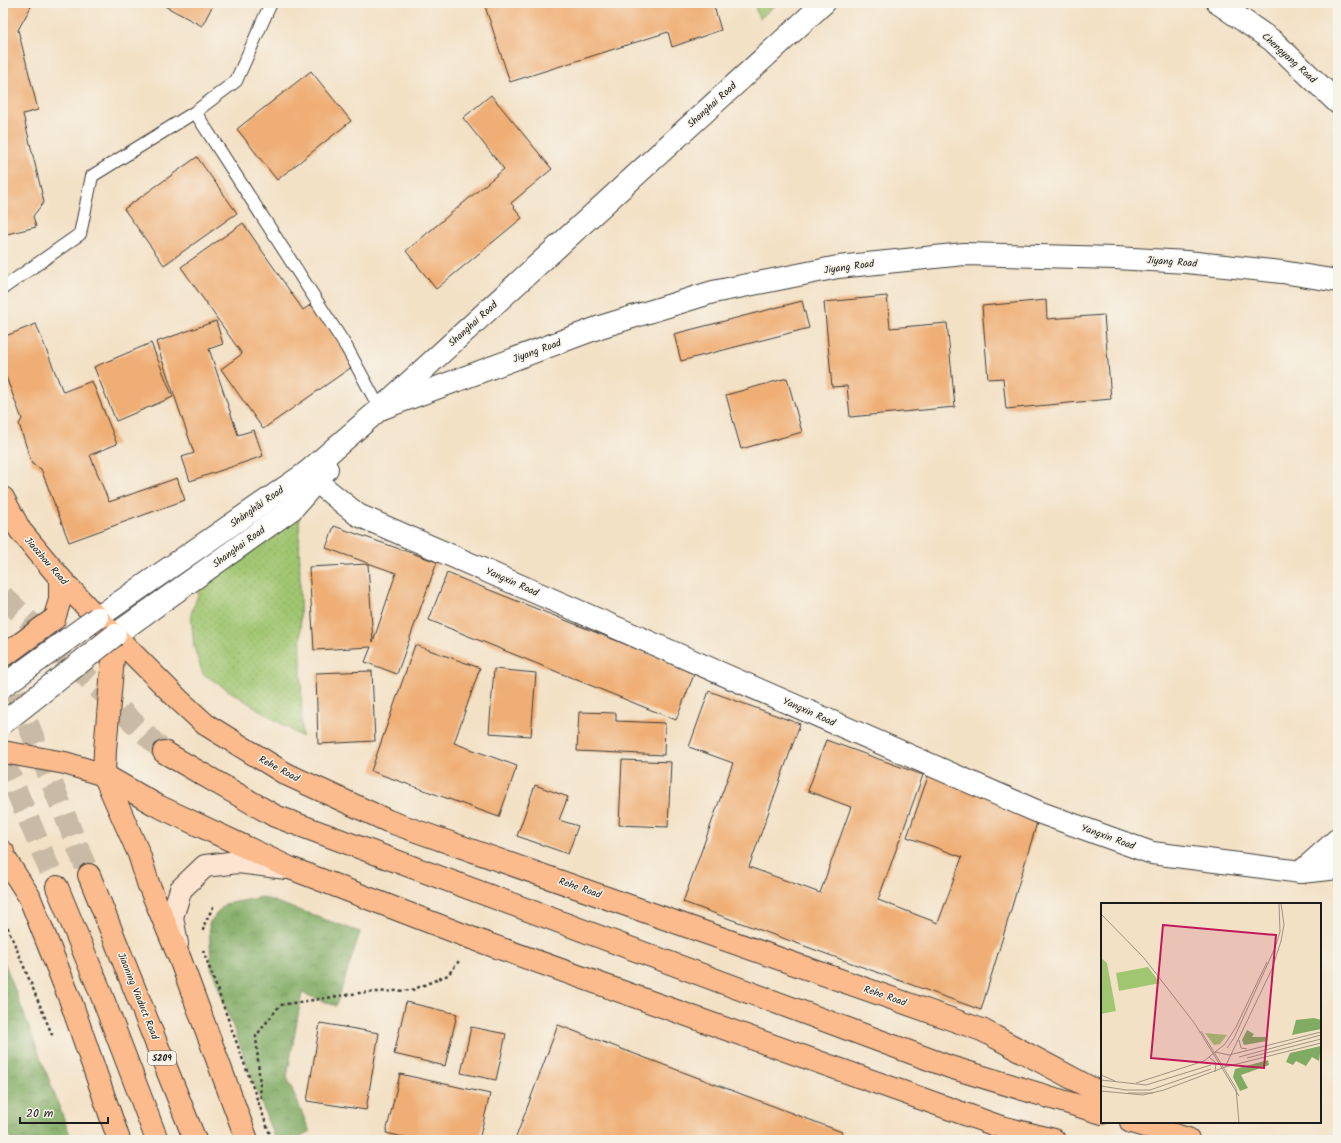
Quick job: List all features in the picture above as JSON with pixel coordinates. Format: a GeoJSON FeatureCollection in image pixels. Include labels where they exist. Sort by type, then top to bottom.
{"type":"FeatureCollection","features":[{"type":"Feature","properties":{"kind":"main road","name":"Jiaozhou Road"},"geometry":{"type":"LineString","coordinates":[[3,498],[20,530],[60,578],[97,618]]}},
{"type":"Feature","properties":{"kind":"main road"},"geometry":{"type":"LineString","coordinates":[[3,655],[8,653],[54,619],[60,600],[60,578]]}},
{"type":"Feature","properties":{"kind":"main road","name":"Rehe Road"},"geometry":{"type":"LineString","coordinates":[[97,618],[205,724],[286,774],[388,821],[982,1030],[1101,1093]]}},
{"type":"Feature","properties":{"kind":"main road"},"geometry":{"type":"LineString","coordinates":[[115,635],[104,775],[139,854],[148,883],[256,1136]]}},
{"type":"Feature","properties":{"kind":"main road"},"geometry":{"type":"LineString","coordinates":[[3,752],[65,763],[104,775],[156,804],[290,868],[474,939],[1001,1127],[1054,1140]]}},
{"type":"Feature","properties":{"kind":"main road"},"geometry":{"type":"LineString","coordinates":[[164,752],[275,816],[950,1067],[1101,1113]]}},
{"type":"Feature","properties":{"kind":"main road"},"geometry":{"type":"LineString","coordinates":[[4,855],[28,896],[70,999],[119,1140]]}},
{"type":"Feature","properties":{"kind":"main road"},"geometry":{"type":"LineString","coordinates":[[180,959],[172,917],[181,889],[205,866],[238,862],[290,868]]}},
{"type":"Feature","properties":{"kind":"main road","name":"Jiaoning Viaduct Road"},"geometry":{"type":"LineString","coordinates":[[89,875],[196,1140]]}},
{"type":"Feature","properties":{"kind":"main road"},"geometry":{"type":"LineString","coordinates":[[57,887],[98,986],[157,1140]]}},
{"type":"Feature","properties":{"kind":"main road"},"geometry":{"type":"LineString","coordinates":[[1134,1123],[1190,1140]]}},
{"type":"Feature","properties":{"kind":"main road"},"geometry":{"type":"LineString","coordinates":[[1157,1123],[1190,1140]]}},
{"type":"Feature","properties":{"kind":"street","name":"Shanghai Road"},"geometry":{"type":"LineString","coordinates":[[380,409],[824,3]]}},
{"type":"Feature","properties":{"kind":"street","name":"Chengyang Road"},"geometry":{"type":"LineString","coordinates":[[1218,3],[1273,41],[1338,103]]}},
{"type":"Feature","properties":{"kind":"street","name":"Jiyang Road"},"geometry":{"type":"LineString","coordinates":[[380,409],[600,327],[713,292],[838,267],[964,254],[988,254],[1187,262],[1282,272],[1338,281]]}},
{"type":"Feature","properties":{"kind":"street"},"geometry":{"type":"LineString","coordinates":[[3,686],[97,618],[311,477],[380,409]]}},
{"type":"Feature","properties":{"kind":"street","name":"Shanghai Road"},"geometry":{"type":"LineString","coordinates":[[3,723],[115,635],[292,509],[311,477]]}},
{"type":"Feature","properties":{"kind":"street","name":"Yangxin Road"},"geometry":{"type":"LineString","coordinates":[[311,477],[358,515],[1041,812],[1152,853],[1301,872],[1338,868]]}},
{"type":"Feature","properties":{"kind":"street"},"geometry":{"type":"LineString","coordinates":[[1301,872],[1338,839]]}},
{"type":"Feature","properties":{"kind":"lane"},"geometry":{"type":"LineString","coordinates":[[3,288],[80,234],[92,176],[195,112],[236,81],[271,3]]}},
{"type":"Feature","properties":{"kind":"lane"},"geometry":{"type":"LineString","coordinates":[[195,112],[347,348],[380,409]]}},
{"type":"Feature","properties":{"kind":"path"},"geometry":{"type":"LineString","coordinates":[[203,932],[204,925],[214,905]]}},
{"type":"Feature","properties":{"kind":"path"},"geometry":{"type":"LineString","coordinates":[[3,916],[41,1008]]}},
{"type":"Feature","properties":{"kind":"path"},"geometry":{"type":"LineString","coordinates":[[256,1136],[256,1036],[280,1005],[359,993],[412,990],[448,976],[474,939]]}},
{"type":"Feature","properties":{"kind":"path"},"geometry":{"type":"LineString","coordinates":[[202,944],[272,1140]]}},
{"type":"Feature","properties":{"kind":"green space"},"geometry":{"type":"Polygon","coordinates":[[[754,3],[778,3],[759,19],[754,3]]]}},
{"type":"Feature","properties":{"kind":"green space"},"geometry":{"type":"Polygon","coordinates":[[[299,514],[302,737],[203,674],[194,647],[191,614],[201,587],[299,514]]]}},
{"type":"Feature","properties":{"kind":"green space"},"geometry":{"type":"Polygon","coordinates":[[[262,897],[360,932],[336,1006],[302,993],[287,1077],[310,1132],[295,1140],[275,1140],[211,967],[209,923],[225,904],[262,897]]]}},
{"type":"Feature","properties":{"kind":"green space"},"geometry":{"type":"Polygon","coordinates":[[[3,959],[72,1140],[11,1140],[3,1121],[3,959]]]}},
{"type":"Feature","properties":{"kind":"building"},"geometry":{"type":"Polygon","coordinates":[[[3,3],[33,3],[18,30],[38,110],[23,114],[44,202],[33,216],[36,227],[3,235],[3,3]]]}},
{"type":"Feature","properties":{"kind":"building"},"geometry":{"type":"Polygon","coordinates":[[[159,3],[214,3],[202,26],[159,3]]]}},
{"type":"Feature","properties":{"kind":"building"},"geometry":{"type":"Polygon","coordinates":[[[484,3],[713,3],[721,30],[672,47],[668,32],[510,82],[484,3]]]}},
{"type":"Feature","properties":{"kind":"building"},"geometry":{"type":"Polygon","coordinates":[[[311,71],[351,121],[277,180],[237,129],[311,71]]]}},
{"type":"Feature","properties":{"kind":"building"},"geometry":{"type":"Polygon","coordinates":[[[491,95],[552,169],[511,203],[522,218],[436,289],[406,251],[504,169],[463,118],[491,95]]]}},
{"type":"Feature","properties":{"kind":"building"},"geometry":{"type":"Polygon","coordinates":[[[197,157],[237,213],[164,265],[124,209],[197,157]]]}},
{"type":"Feature","properties":{"kind":"building"},"geometry":{"type":"Polygon","coordinates":[[[243,223],[303,310],[313,303],[356,364],[263,429],[221,369],[242,354],[181,267],[243,223]]]}},
{"type":"Feature","properties":{"kind":"building"},"geometry":{"type":"Polygon","coordinates":[[[887,296],[890,328],[947,323],[955,407],[850,417],[847,386],[832,387],[824,302],[887,296]]]}},
{"type":"Feature","properties":{"kind":"building"},"geometry":{"type":"Polygon","coordinates":[[[1046,300],[1047,319],[1104,315],[1111,399],[1006,409],[1003,378],[988,379],[982,306],[1046,300]]]}},
{"type":"Feature","properties":{"kind":"building"},"geometry":{"type":"Polygon","coordinates":[[[802,301],[809,328],[681,361],[674,334],[802,301]]]}},
{"type":"Feature","properties":{"kind":"building"},"geometry":{"type":"Polygon","coordinates":[[[216,321],[223,344],[209,349],[238,435],[254,430],[263,456],[190,481],[182,457],[194,453],[156,342],[216,321]]]}},
{"type":"Feature","properties":{"kind":"building"},"geometry":{"type":"Polygon","coordinates":[[[36,324],[63,392],[92,381],[117,444],[90,455],[109,502],[177,478],[185,500],[69,542],[41,469],[32,464],[19,424],[22,419],[3,369],[3,337],[36,324]]]}},
{"type":"Feature","properties":{"kind":"building"},"geometry":{"type":"Polygon","coordinates":[[[151,343],[173,397],[116,421],[94,367],[151,343]]]}},
{"type":"Feature","properties":{"kind":"building"},"geometry":{"type":"Polygon","coordinates":[[[787,378],[802,432],[741,449],[726,395],[787,378]]]}},
{"type":"Feature","properties":{"kind":"building"},"geometry":{"type":"Polygon","coordinates":[[[334,526],[437,562],[397,674],[365,662],[371,647],[314,650],[309,567],[368,564],[373,642],[396,573],[326,548],[334,526]]]}},
{"type":"Feature","properties":{"kind":"building"},"geometry":{"type":"Polygon","coordinates":[[[447,573],[695,672],[676,720],[429,620],[447,573]]]}},
{"type":"Feature","properties":{"kind":"building"},"geometry":{"type":"Polygon","coordinates":[[[415,645],[480,668],[454,743],[517,766],[499,817],[371,771],[415,645]]]}},
{"type":"Feature","properties":{"kind":"building"},"geometry":{"type":"Polygon","coordinates":[[[494,669],[536,673],[531,736],[489,733],[494,669]]]}},
{"type":"Feature","properties":{"kind":"building"},"geometry":{"type":"Polygon","coordinates":[[[372,671],[375,741],[318,744],[316,673],[372,671]]]}},
{"type":"Feature","properties":{"kind":"building"},"geometry":{"type":"Polygon","coordinates":[[[709,691],[800,724],[749,867],[820,893],[851,807],[808,791],[826,740],[923,775],[878,900],[938,923],[962,857],[907,837],[930,771],[1039,816],[981,1010],[683,902],[733,763],[689,747],[709,691]]]}},
{"type":"Feature","properties":{"kind":"building"},"geometry":{"type":"Polygon","coordinates":[[[579,712],[616,713],[616,721],[665,723],[664,755],[577,751],[579,712]]]}},
{"type":"Feature","properties":{"kind":"building"},"geometry":{"type":"Polygon","coordinates":[[[622,760],[671,762],[668,827],[619,825],[622,760]]]}},
{"type":"Feature","properties":{"kind":"building"},"geometry":{"type":"Polygon","coordinates":[[[535,785],[568,797],[559,820],[578,826],[568,854],[517,836],[535,785]]]}},
{"type":"Feature","properties":{"kind":"building"},"geometry":{"type":"Polygon","coordinates":[[[406,1002],[457,1014],[445,1066],[394,1054],[406,1002]]]}},
{"type":"Feature","properties":{"kind":"building"},"geometry":{"type":"Polygon","coordinates":[[[320,1023],[379,1033],[366,1110],[307,1101],[320,1023]]]}},
{"type":"Feature","properties":{"kind":"building"},"geometry":{"type":"Polygon","coordinates":[[[558,1025],[842,1132],[839,1140],[515,1140],[558,1025]]]}},
{"type":"Feature","properties":{"kind":"building"},"geometry":{"type":"Polygon","coordinates":[[[471,1027],[506,1034],[496,1080],[461,1073],[471,1027]]]}},
{"type":"Feature","properties":{"kind":"building"},"geometry":{"type":"Polygon","coordinates":[[[400,1074],[490,1094],[479,1140],[416,1140],[386,1133],[400,1074]]]}},
{"type":"Feature","properties":{"kind":"tunnel"},"geometry":{"type":"LineString","coordinates":[[3,596],[164,752]]}},
{"type":"Feature","properties":{"kind":"tunnel"},"geometry":{"type":"LineString","coordinates":[[3,662],[89,875]]}},
{"type":"Feature","properties":{"kind":"tunnel"},"geometry":{"type":"LineString","coordinates":[[3,759],[57,887]]}}]}
